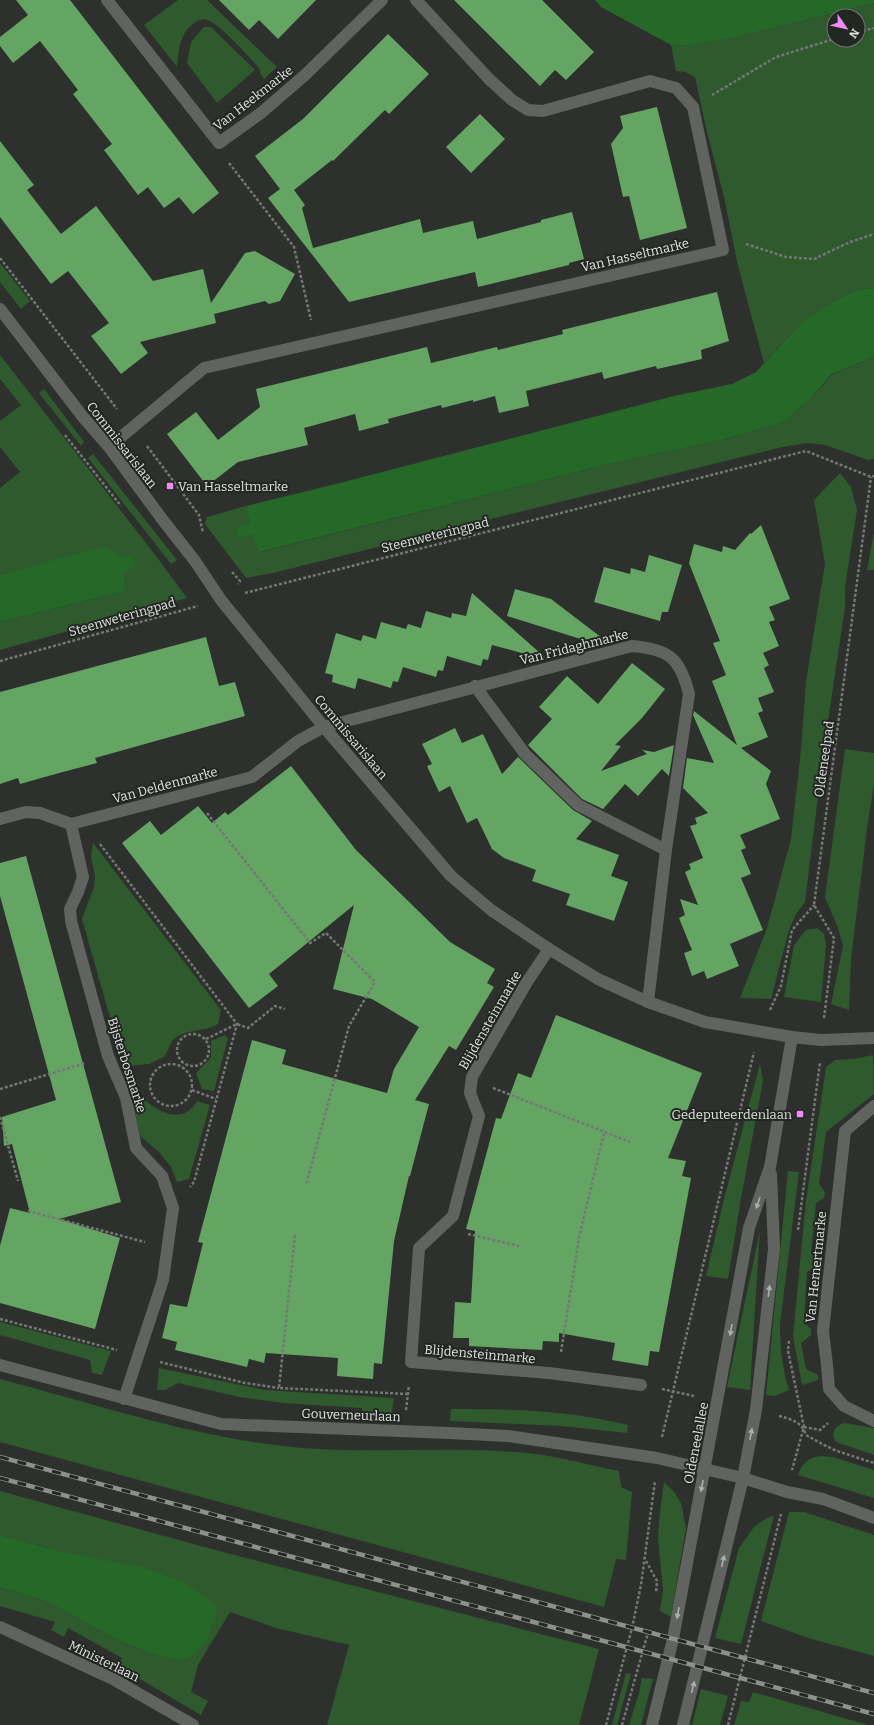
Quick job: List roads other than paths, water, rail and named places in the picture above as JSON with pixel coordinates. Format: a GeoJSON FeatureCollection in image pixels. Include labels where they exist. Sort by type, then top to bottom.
{"type":"FeatureCollection","features":[{"type":"Feature","properties":{"kind":"street","name":"Van Heekmarke"},"geometry":{"type":"LineString","coordinates":[[107,0],[219,143],[261,113],[305,75],[382,0]]}},
{"type":"Feature","properties":{"kind":"street","name":"Van Hasseltmarke"},"geometry":{"type":"LineString","coordinates":[[109,447],[204,368],[723,250],[693,107],[676,88],[650,81],[543,111],[528,110],[512,100],[489,79],[416,0]]}},
{"type":"Feature","properties":{"kind":"street","name":"Commissarislaan"},"geometry":{"type":"LineString","coordinates":[[0,309],[83,417],[109,447],[162,519],[196,561],[220,600],[324,727],[451,876],[491,910],[548,949],[598,979],[648,1002],[705,1022],[792,1037]]}},
{"type":"Feature","properties":{"kind":"street","name":"Van Fridaghmarke"},"geometry":{"type":"LineString","coordinates":[[324,727],[475,686],[632,646],[653,648],[674,658],[684,676],[689,694],[666,850],[648,1002]]}},
{"type":"Feature","properties":{"kind":"street"},"geometry":{"type":"LineString","coordinates":[[475,686],[525,754],[578,805],[666,850]]}},
{"type":"Feature","properties":{"kind":"street","name":"Van Deldenmarke"},"geometry":{"type":"LineString","coordinates":[[77,823],[252,777],[298,742],[324,727]]}},
{"type":"Feature","properties":{"kind":"street"},"geometry":{"type":"LineString","coordinates":[[0,819],[26,812],[40,813],[77,823]]}},
{"type":"Feature","properties":{"kind":"street","name":"Bijsterbosmarke"},"geometry":{"type":"LineString","coordinates":[[77,823],[83,877],[70,910],[71,920],[108,1056],[126,1098],[136,1148],[162,1176],[173,1208],[163,1280],[124,1399]]}},
{"type":"Feature","properties":{"kind":"street","name":"Blijdensteinmarke"},"geometry":{"type":"LineString","coordinates":[[548,949],[527,982],[472,1077],[470,1093],[479,1116],[453,1216],[419,1248],[411,1362],[557,1374],[641,1385]]}},
{"type":"Feature","properties":{"kind":"street"},"geometry":{"type":"LineString","coordinates":[[792,1037],[821,1040],[874,1038]]}},
{"type":"Feature","properties":{"kind":"street","name":"Oldeneelallee"},"geometry":{"type":"LineString","coordinates":[[652,1725],[673,1639],[749,1228],[770,1166],[792,1037]]}},
{"type":"Feature","properties":{"kind":"street","name":"Van Hemertmarke"},"geometry":{"type":"LineString","coordinates":[[874,1106],[845,1131],[823,1331],[829,1389],[844,1406],[874,1421]]}},
{"type":"Feature","properties":{"kind":"street","name":"Oldeneelallee"},"geometry":{"type":"LineString","coordinates":[[684,1725],[743,1478],[756,1410],[774,1249],[770,1166]]}},
{"type":"Feature","properties":{"kind":"street","name":"Gouverneurlaan"},"geometry":{"type":"LineString","coordinates":[[0,1365],[221,1424],[508,1436],[657,1458],[743,1478],[787,1492],[823,1500],[874,1518]]}},
{"type":"Feature","properties":{"kind":"street","name":"Ministerlaan"},"geometry":{"type":"LineString","coordinates":[[0,1627],[112,1679],[194,1725]]}},
{"type":"Feature","properties":{"kind":"railway"},"geometry":{"type":"LineString","coordinates":[[0,1457],[874,1693]]}},
{"type":"Feature","properties":{"kind":"railway"},"geometry":{"type":"LineString","coordinates":[[0,1478],[874,1714]]}},
{"type":"Feature","properties":{"kind":"place","name":"Van Hasseltmarke"},"geometry":{"type":"Point","coordinates":[170,486]}},
{"type":"Feature","properties":{"kind":"place","name":"Gedeputeerdenlaan"},"geometry":{"type":"Point","coordinates":[800,1114]}}]}
